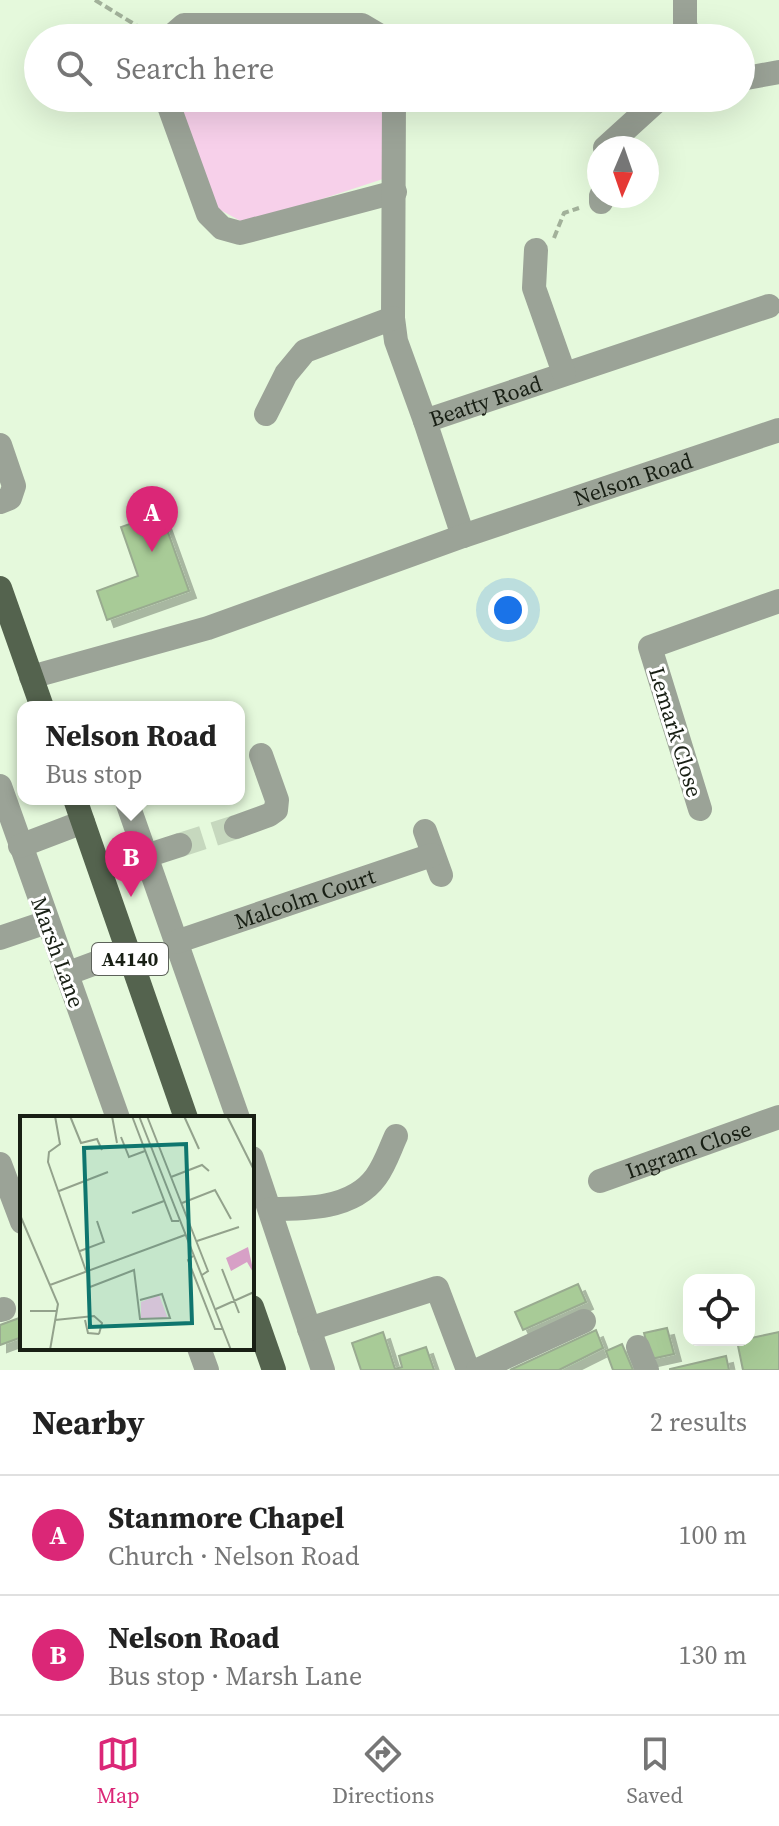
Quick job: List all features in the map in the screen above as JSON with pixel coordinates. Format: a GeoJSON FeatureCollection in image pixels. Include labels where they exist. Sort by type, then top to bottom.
{"type":"FeatureCollection","features":[{"type":"Feature","properties":{"kind":"main road"},"geometry":{"type":"LineString","coordinates":[[0,588],[40,701]]}},
{"type":"Feature","properties":{"kind":"main road","name":"A4140"},"geometry":{"type":"LineString","coordinates":[[77,805],[185,1116]]}},
{"type":"Feature","properties":{"kind":"main road"},"geometry":{"type":"LineString","coordinates":[[254,1313],[274,1370]]}},
{"type":"Feature","properties":{"kind":"street"},"geometry":{"type":"LineString","coordinates":[[685,0],[685,24]]}},
{"type":"Feature","properties":{"kind":"street"},"geometry":{"type":"LineString","coordinates":[[755,76],[779,72]]}},
{"type":"Feature","properties":{"kind":"street"},"geometry":{"type":"LineString","coordinates":[[171,112],[208,214],[222,228],[240,233],[395,192]]}},
{"type":"Feature","properties":{"kind":"street","name":"Beatty Road"},"geometry":{"type":"LineString","coordinates":[[394,112],[393,318],[396,341],[425,421],[769,306]]}},
{"type":"Feature","properties":{"kind":"street"},"geometry":{"type":"LineString","coordinates":[[618,136],[645,112]]}},
{"type":"Feature","properties":{"kind":"street"},"geometry":{"type":"LineString","coordinates":[[536,250],[534,288],[564,373]]}},
{"type":"Feature","properties":{"kind":"street"},"geometry":{"type":"LineString","coordinates":[[266,414],[286,374],[305,351],[393,318]]}},
{"type":"Feature","properties":{"kind":"street"},"geometry":{"type":"LineString","coordinates":[[425,421],[463,536]]}},
{"type":"Feature","properties":{"kind":"street","name":"Nelson Road"},"geometry":{"type":"LineString","coordinates":[[31,677],[208,628],[463,536],[779,430]]}},
{"type":"Feature","properties":{"kind":"street"},"geometry":{"type":"LineString","coordinates":[[0,445],[14,486],[10,498],[0,502]]}},
{"type":"Feature","properties":{"kind":"street","name":"Lemark Close"},"geometry":{"type":"LineString","coordinates":[[700,809],[650,647],[779,601]]}},
{"type":"Feature","properties":{"kind":"street"},"geometry":{"type":"LineString","coordinates":[[236,827],[276,810],[277,800],[261,755]]}},
{"type":"Feature","properties":{"kind":"street","name":"Marsh Lane"},"geometry":{"type":"LineString","coordinates":[[0,786],[117,1116]]}},
{"type":"Feature","properties":{"kind":"street"},"geometry":{"type":"LineString","coordinates":[[128,805],[237,1116]]}},
{"type":"Feature","properties":{"kind":"street"},"geometry":{"type":"LineString","coordinates":[[20,846],[83,822]]}},
{"type":"Feature","properties":{"kind":"street","name":"Malcolm Court"},"geometry":{"type":"LineString","coordinates":[[176,942],[436,865],[425,831]]}},
{"type":"Feature","properties":{"kind":"street"},"geometry":{"type":"LineString","coordinates":[[146,856],[180,845]]}},
{"type":"Feature","properties":{"kind":"street"},"geometry":{"type":"LineString","coordinates":[[0,938],[47,922]]}},
{"type":"Feature","properties":{"kind":"street"},"geometry":{"type":"LineString","coordinates":[[66,974],[128,951]]}},
{"type":"Feature","properties":{"kind":"street","name":"Ingram Close"},"geometry":{"type":"LineString","coordinates":[[600,1181],[779,1117]]}},
{"type":"Feature","properties":{"kind":"street"},"geometry":{"type":"LineString","coordinates":[[270,1209],[339,1203],[364,1191],[378,1175],[396,1136]]}},
{"type":"Feature","properties":{"kind":"street"},"geometry":{"type":"LineString","coordinates":[[20,1158],[0,1164],[20,1217]]}},
{"type":"Feature","properties":{"kind":"street"},"geometry":{"type":"LineString","coordinates":[[254,1164],[323,1370]]}},
{"type":"Feature","properties":{"kind":"street"},"geometry":{"type":"LineString","coordinates":[[309,1329],[437,1288],[468,1370]]}},
{"type":"Feature","properties":{"kind":"street"},"geometry":{"type":"LineString","coordinates":[[478,1370],[584,1321]]}},
{"type":"Feature","properties":{"kind":"street"},"geometry":{"type":"LineString","coordinates":[[638,1347],[647,1370]]}},
{"type":"Feature","properties":{"kind":"street"},"geometry":{"type":"LineString","coordinates":[[200,1350],[207,1370]]}},
{"type":"Feature","properties":{"kind":"path"},"geometry":{"type":"LineString","coordinates":[[95,0],[134,24]]}},
{"type":"Feature","properties":{"kind":"path"},"geometry":{"type":"LineString","coordinates":[[536,250],[552,243],[564,213],[587,204]]}},
{"type":"Feature","properties":{"kind":"shaded area"},"geometry":{"type":"Polygon","coordinates":[[[182,112],[385,112],[386,178],[246,224],[215,207],[182,112]]]}},
{"type":"Feature","properties":{"kind":"building"},"geometry":{"type":"Polygon","coordinates":[[[161,513],[189,591],[107,620],[97,591],[138,576],[121,527],[161,513]]]}},
{"type":"Feature","properties":{"kind":"building"},"geometry":{"type":"Polygon","coordinates":[[[578,1284],[586,1302],[523,1330],[515,1312],[578,1284]]]}},
{"type":"Feature","properties":{"kind":"building"},"geometry":{"type":"Polygon","coordinates":[[[20,1318],[20,1338],[0,1345],[0,1325],[20,1318]]]}},
{"type":"Feature","properties":{"kind":"building"},"geometry":{"type":"Polygon","coordinates":[[[667,1328],[674,1354],[651,1359],[644,1333],[667,1328]]]}},
{"type":"Feature","properties":{"kind":"building"},"geometry":{"type":"Polygon","coordinates":[[[596,1330],[603,1348],[559,1370],[510,1370],[596,1330]]]}},
{"type":"Feature","properties":{"kind":"building"},"geometry":{"type":"Polygon","coordinates":[[[383,1332],[395,1369],[402,1367],[399,1356],[426,1347],[434,1370],[361,1370],[352,1343],[383,1332]]]}},
{"type":"Feature","properties":{"kind":"building"},"geometry":{"type":"Polygon","coordinates":[[[779,1332],[779,1370],[743,1370],[738,1346],[755,1346],[755,1337],[779,1332]]]}},
{"type":"Feature","properties":{"kind":"building"},"geometry":{"type":"Polygon","coordinates":[[[622,1344],[633,1370],[613,1370],[606,1351],[622,1344]]]}},
{"type":"Feature","properties":{"kind":"building"},"geometry":{"type":"Polygon","coordinates":[[[726,1356],[729,1370],[670,1370],[670,1369],[726,1356]]]}},
{"type":"Feature","properties":{"kind":"tunnel"},"geometry":{"type":"LineString","coordinates":[[180,845],[236,827]]}},
{"type":"Feature","properties":{"kind":"place","name":"Stanmore Chapel"},"geometry":{"type":"Point","coordinates":[152,552]}},
{"type":"Feature","properties":{"kind":"place","name":"Nelson Road"},"geometry":{"type":"Point","coordinates":[131,897]}}]}
